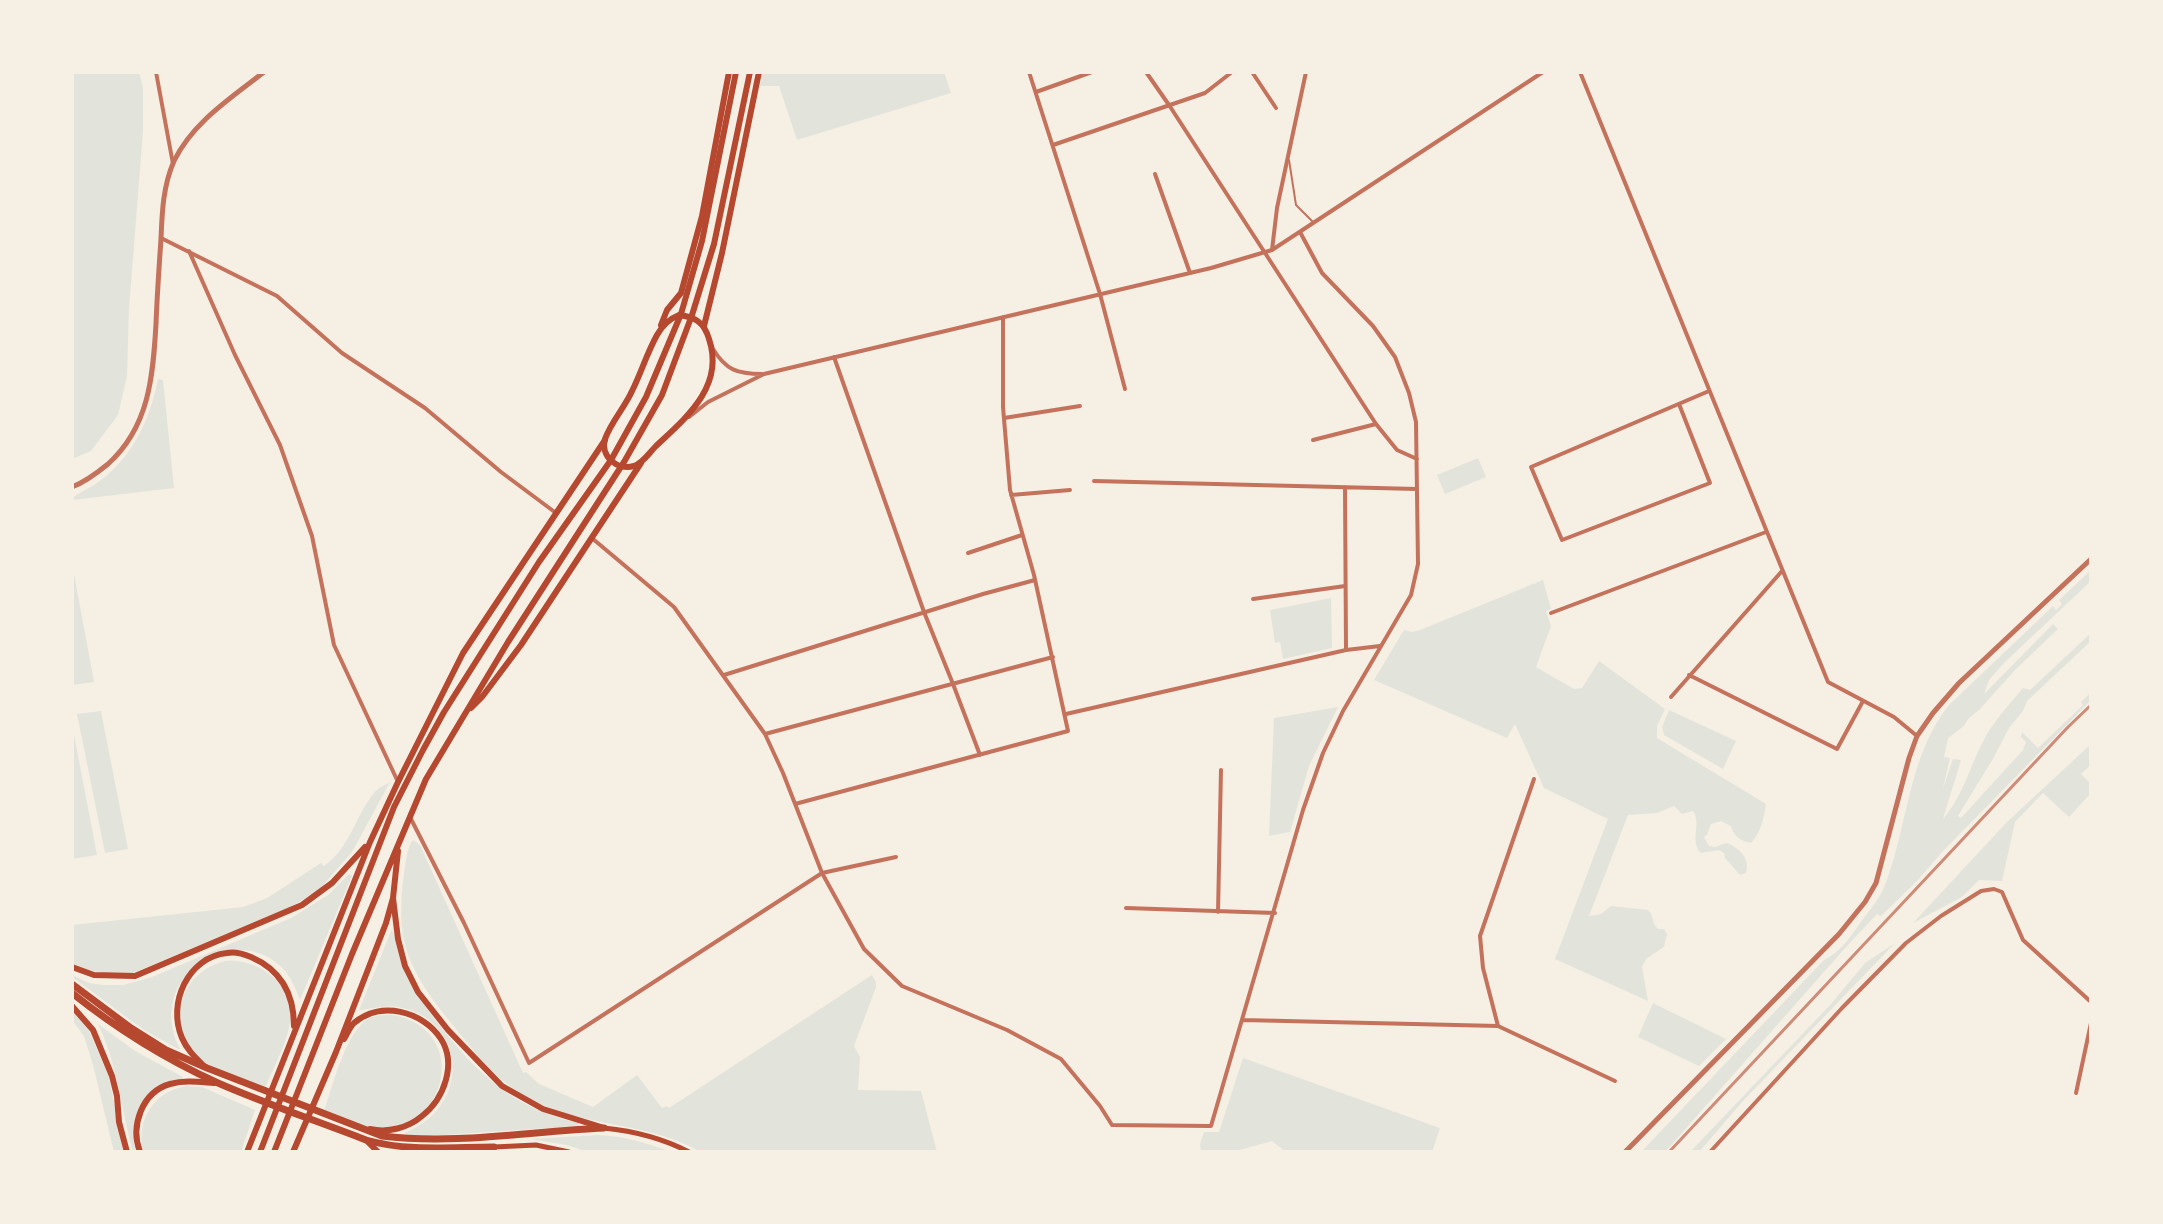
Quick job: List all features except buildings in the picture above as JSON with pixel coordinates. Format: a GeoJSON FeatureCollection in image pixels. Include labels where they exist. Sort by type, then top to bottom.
{"type":"FeatureCollection","features":[{"type":"Feature","properties":{"kind":"highway"},"geometry":{"type":"LineString","coordinates":[[72,984],[166,1050],[261,1090],[366,1140],[386,1146],[411,1148],[494,1147]]}},
{"type":"Feature","properties":{"kind":"highway"},"geometry":{"type":"LineString","coordinates":[[72,993],[118,1028],[163,1056],[219,1084],[258,1099],[382,1136],[410,1140],[604,1128]]}},
{"type":"Feature","properties":{"kind":"main road"},"geometry":{"type":"LineString","coordinates":[[247,1152],[370,842],[463,653],[605,440],[632,393],[667,310],[681,293],[698,231],[729,72]]}},
{"type":"Feature","properties":{"kind":"main road"},"geometry":{"type":"LineString","coordinates":[[260,1152],[389,819],[423,750],[539,562],[611,460],[652,383],[681,314],[702,241],[736,72]]}},
{"type":"Feature","properties":{"kind":"main road"},"geometry":{"type":"LineString","coordinates":[[274,1152],[352,954],[426,779],[508,642],[624,462],[662,395],[714,244],[750,72]]}},
{"type":"Feature","properties":{"kind":"main road"},"geometry":{"type":"LineString","coordinates":[[704,326],[759,72]]}},
{"type":"Feature","properties":{"kind":"main road"},"geometry":{"type":"LineString","coordinates":[[462,716],[482,697],[521,645],[649,452],[686,420],[701,400],[708,384],[713,349],[704,326],[689,316],[679,315],[666,322],[657,334]]}},
{"type":"Feature","properties":{"kind":"main road"},"geometry":{"type":"LineString","coordinates":[[605,440],[604,453],[612,462],[624,467],[641,463]]}},
{"type":"Feature","properties":{"kind":"main road"},"geometry":{"type":"LineString","coordinates":[[72,967],[94,975],[135,976],[302,905],[332,883],[389,819]]}},
{"type":"Feature","properties":{"kind":"main road"},"geometry":{"type":"LineString","coordinates":[[400,841],[393,898],[398,939],[405,966],[418,992],[448,1030],[502,1086],[543,1109],[604,1128],[669,1142],[689,1152]]}},
{"type":"Feature","properties":{"kind":"main road"},"geometry":{"type":"LineString","coordinates":[[293,1152],[336,1052],[393,898]]}},
{"type":"Feature","properties":{"kind":"main road"},"geometry":{"type":"LineString","coordinates":[[207,1068],[192,1054],[182,1038],[176,1007],[183,985],[196,967],[205,961],[226,953],[237,953],[270,968],[279,976],[291,998],[294,1029]]}},
{"type":"Feature","properties":{"kind":"main road"},"geometry":{"type":"LineString","coordinates":[[72,1006],[93,1030],[112,1076],[127,1152]]}},
{"type":"Feature","properties":{"kind":"main road"},"geometry":{"type":"LineString","coordinates":[[336,1052],[353,1024],[372,1012],[386,1010],[403,1012],[421,1020],[441,1039],[446,1051],[448,1066],[445,1085],[437,1100],[419,1119],[389,1130],[376,1131],[354,1126]]}},
{"type":"Feature","properties":{"kind":"main road"},"geometry":{"type":"LineString","coordinates":[[140,1152],[136,1130],[139,1113],[151,1095],[167,1085],[189,1081],[219,1084]]}},
{"type":"Feature","properties":{"kind":"main road"},"geometry":{"type":"LineString","coordinates":[[366,1140],[378,1152]]}},
{"type":"Feature","properties":{"kind":"main road"},"geometry":{"type":"LineString","coordinates":[[484,1152],[494,1147],[536,1145],[569,1152]]}},
{"type":"Feature","properties":{"kind":"street"},"geometry":{"type":"LineString","coordinates":[[156,72],[173,164]]}},
{"type":"Feature","properties":{"kind":"street"},"geometry":{"type":"LineString","coordinates":[[72,487],[99,472],[120,453],[134,433],[146,406],[153,374],[163,202],[173,164],[183,146],[208,117],[264,72]]}},
{"type":"Feature","properties":{"kind":"street"},"geometry":{"type":"LineString","coordinates":[[1029,72],[1100,294],[1125,389]]}},
{"type":"Feature","properties":{"kind":"street"},"geometry":{"type":"LineString","coordinates":[[1036,92],[1092,72]]}},
{"type":"Feature","properties":{"kind":"street"},"geometry":{"type":"LineString","coordinates":[[1146,72],[1376,424],[1397,450],[1417,459]]}},
{"type":"Feature","properties":{"kind":"street"},"geometry":{"type":"LineString","coordinates":[[1053,145],[1205,93],[1232,72]]}},
{"type":"Feature","properties":{"kind":"street"},"geometry":{"type":"LineString","coordinates":[[1252,72],[1276,108]]}},
{"type":"Feature","properties":{"kind":"street"},"geometry":{"type":"LineString","coordinates":[[1272,250],[1306,72]]}},
{"type":"Feature","properties":{"kind":"street"},"geometry":{"type":"LineString","coordinates":[[686,420],[708,402],[764,374],[1190,273],[1272,250],[1543,72]]}},
{"type":"Feature","properties":{"kind":"street"},"geometry":{"type":"LineString","coordinates":[[1580,72],[1828,682],[1894,717],[1917,736]]}},
{"type":"Feature","properties":{"kind":"street"},"geometry":{"type":"LineString","coordinates":[[1155,174],[1190,273]]}},
{"type":"Feature","properties":{"kind":"street"},"geometry":{"type":"LineString","coordinates":[[593,539],[674,607],[765,734],[822,873],[864,949],[902,986],[1007,1030],[1061,1059],[1112,1125],[1211,1126],[1303,810],[1323,753],[1343,711],[1411,595],[1418,564],[1416,422],[1409,393],[1395,357],[1373,326],[1322,273],[1300,232]]}},
{"type":"Feature","properties":{"kind":"street"},"geometry":{"type":"LineString","coordinates":[[161,238],[277,296],[342,353],[425,408],[501,472],[556,513]]}},
{"type":"Feature","properties":{"kind":"street"},"geometry":{"type":"LineString","coordinates":[[189,251],[235,355],[280,445],[312,536],[334,645],[398,782]]}},
{"type":"Feature","properties":{"kind":"street"},"geometry":{"type":"LineString","coordinates":[[795,804],[1068,731],[1035,580],[1011,495],[1004,418],[1003,317]]}},
{"type":"Feature","properties":{"kind":"street"},"geometry":{"type":"LineString","coordinates":[[713,349],[737,373],[764,374]]}},
{"type":"Feature","properties":{"kind":"street"},"geometry":{"type":"LineString","coordinates":[[834,357],[924,612],[980,755]]}},
{"type":"Feature","properties":{"kind":"street"},"geometry":{"type":"LineString","coordinates":[[1679,404],[1710,483],[1562,540],[1531,467],[1679,404],[1710,391]]}},
{"type":"Feature","properties":{"kind":"street"},"geometry":{"type":"LineString","coordinates":[[1004,418],[1080,406]]}},
{"type":"Feature","properties":{"kind":"street"},"geometry":{"type":"LineString","coordinates":[[1313,440],[1376,424]]}},
{"type":"Feature","properties":{"kind":"street"},"geometry":{"type":"LineString","coordinates":[[1094,481],[1417,489]]}},
{"type":"Feature","properties":{"kind":"street"},"geometry":{"type":"LineString","coordinates":[[1345,487],[1346,650]]}},
{"type":"Feature","properties":{"kind":"street"},"geometry":{"type":"LineString","coordinates":[[1011,495],[1070,490]]}},
{"type":"Feature","properties":{"kind":"street"},"geometry":{"type":"LineString","coordinates":[[1551,613],[1766,531]]}},
{"type":"Feature","properties":{"kind":"street"},"geometry":{"type":"LineString","coordinates":[[968,553],[1022,535]]}},
{"type":"Feature","properties":{"kind":"street"},"geometry":{"type":"LineString","coordinates":[[1625,1152],[1839,934],[1865,902],[1881,870],[1917,736],[1959,683],[2091,559]]}},
{"type":"Feature","properties":{"kind":"street"},"geometry":{"type":"LineString","coordinates":[[1671,697],[1782,571]]}},
{"type":"Feature","properties":{"kind":"street"},"geometry":{"type":"LineString","coordinates":[[724,675],[1035,580]]}},
{"type":"Feature","properties":{"kind":"street"},"geometry":{"type":"LineString","coordinates":[[1253,599],[1345,586]]}},
{"type":"Feature","properties":{"kind":"street"},"geometry":{"type":"LineString","coordinates":[[1066,714],[1346,650],[1380,646]]}},
{"type":"Feature","properties":{"kind":"street"},"geometry":{"type":"LineString","coordinates":[[765,734],[1053,657]]}},
{"type":"Feature","properties":{"kind":"street"},"geometry":{"type":"LineString","coordinates":[[1689,675],[1837,749],[1863,701]]}},
{"type":"Feature","properties":{"kind":"street"},"geometry":{"type":"LineString","coordinates":[[1218,912],[1221,770]]}},
{"type":"Feature","properties":{"kind":"street"},"geometry":{"type":"LineString","coordinates":[[1498,1026],[1483,968],[1480,936],[1534,779]]}},
{"type":"Feature","properties":{"kind":"street"},"geometry":{"type":"LineString","coordinates":[[410,817],[464,923],[529,1063],[822,873],[896,857]]}},
{"type":"Feature","properties":{"kind":"street"},"geometry":{"type":"LineString","coordinates":[[1710,1152],[1888,960],[1941,916],[1981,891],[1998,890],[2005,896],[2023,940],[2091,1002]]}},
{"type":"Feature","properties":{"kind":"street"},"geometry":{"type":"LineString","coordinates":[[1126,908],[1275,913]]}},
{"type":"Feature","properties":{"kind":"street"},"geometry":{"type":"LineString","coordinates":[[1243,1020],[1498,1026],[1615,1081]]}},
{"type":"Feature","properties":{"kind":"street"},"geometry":{"type":"LineString","coordinates":[[2076,1093],[2091,1023]]}},
{"type":"Feature","properties":{"kind":"lane"},"geometry":{"type":"LineString","coordinates":[[1289,160],[1296,205],[1314,223]]}},
{"type":"Feature","properties":{"kind":"shaded area"},"geometry":{"type":"Polygon","coordinates":[[[72,72],[139,72],[143,88],[143,131],[127,376],[118,415],[91,451],[72,459],[72,72]]]}},
{"type":"Feature","properties":{"kind":"shaded area"},"geometry":{"type":"Polygon","coordinates":[[[762,72],[944,72],[951,93],[797,140],[779,86],[760,86],[762,72]]]}},
{"type":"Feature","properties":{"kind":"shaded area"},"geometry":{"type":"Polygon","coordinates":[[[158,379],[163,380],[174,488],[72,500],[107,475],[128,452],[144,424],[158,379]]]}},
{"type":"Feature","properties":{"kind":"shaded area"},"geometry":{"type":"Polygon","coordinates":[[[1478,458],[1486,477],[1445,494],[1437,475],[1478,458]]]}},
{"type":"Feature","properties":{"kind":"shaded area"},"geometry":{"type":"Polygon","coordinates":[[[72,563],[94,682],[72,685],[72,563]]]}},
{"type":"Feature","properties":{"kind":"shaded area"},"geometry":{"type":"Polygon","coordinates":[[[2090,571],[2091,581],[2004,663],[1989,680],[1984,694],[2053,624],[2058,629],[1964,726],[1948,738],[1944,757],[1950,758],[1943,788],[1953,759],[1961,760],[1943,819],[1956,800],[1987,734],[2004,711],[2023,688],[2030,690],[2091,633],[2091,641],[2027,701],[1958,816],[1961,818],[2023,750],[2026,742],[2021,737],[2022,732],[2038,748],[2083,705],[2081,702],[2091,692],[2091,700],[1916,882],[1881,916],[1877,914],[1665,1152],[1641,1152],[1824,960],[1839,950],[1851,936],[1885,885],[1917,769],[1935,725],[1949,705],[2053,606],[2056,610],[2062,604],[2059,600],[2090,571]]]}},
{"type":"Feature","properties":{"kind":"shaded area"},"geometry":{"type":"Polygon","coordinates":[[[1543,580],[1551,609],[1546,611],[1551,626],[1536,667],[1574,689],[1582,688],[1599,661],[1665,709],[1657,726],[1657,738],[1766,804],[1762,825],[1751,843],[1738,838],[1731,826],[1721,821],[1711,824],[1704,837],[1709,846],[1726,843],[1742,854],[1747,868],[1746,873],[1740,875],[1719,850],[1701,853],[1696,843],[1693,811],[1682,814],[1674,806],[1657,813],[1628,815],[1589,916],[1601,914],[1611,906],[1648,910],[1658,929],[1664,929],[1667,934],[1664,947],[1646,959],[1642,967],[1648,1001],[1555,959],[1608,819],[1544,788],[1515,724],[1507,738],[1374,680],[1404,630],[1420,630],[1543,580]]]}},
{"type":"Feature","properties":{"kind":"shaded area"},"geometry":{"type":"Polygon","coordinates":[[[1331,598],[1332,648],[1283,659],[1280,642],[1275,643],[1270,610],[1331,598]]]}},
{"type":"Feature","properties":{"kind":"shaded area"},"geometry":{"type":"Polygon","coordinates":[[[1338,707],[1309,766],[1290,832],[1269,836],[1274,718],[1338,707]]]}},
{"type":"Feature","properties":{"kind":"shaded area"},"geometry":{"type":"Polygon","coordinates":[[[1669,710],[1736,741],[1723,769],[1664,735],[1662,727],[1669,710]]]}},
{"type":"Feature","properties":{"kind":"shaded area"},"geometry":{"type":"Polygon","coordinates":[[[101,711],[128,849],[105,853],[77,714],[101,711]]]}},
{"type":"Feature","properties":{"kind":"shaded area"},"geometry":{"type":"Polygon","coordinates":[[[72,724],[97,855],[72,859],[72,724]]]}},
{"type":"Feature","properties":{"kind":"shaded area"},"geometry":{"type":"Polygon","coordinates":[[[2091,744],[2091,765],[2081,774],[2091,784],[2091,793],[2069,817],[2043,793],[2015,822],[2002,881],[1979,880],[1962,897],[1913,923],[2007,822],[2091,744]]]}},
{"type":"Feature","properties":{"kind":"shaded area"},"geometry":{"type":"Polygon","coordinates":[[[390,782],[352,852],[318,891],[289,908],[133,973],[102,973],[72,964],[72,925],[243,907],[267,898],[321,863],[324,866],[340,850],[374,793],[390,782]]]}},
{"type":"Feature","properties":{"kind":"shaded area"},"geometry":{"type":"Polygon","coordinates":[[[413,840],[420,845],[523,1073],[526,1072],[539,1084],[593,1107],[637,1075],[662,1108],[669,1108],[872,975],[876,987],[854,1046],[860,1057],[858,1090],[921,1091],[937,1152],[701,1152],[661,1135],[558,1111],[510,1087],[478,1056],[436,1004],[412,964],[403,935],[401,905],[407,856],[413,840]]]}},
{"type":"Feature","properties":{"kind":"shaded area"},"geometry":{"type":"Polygon","coordinates":[[[349,874],[352,876],[300,1000],[286,972],[267,956],[245,950],[223,952],[202,961],[185,977],[174,997],[172,1022],[180,1049],[144,1030],[72,977],[89,983],[123,985],[152,977],[291,918],[328,895],[349,874]]]}},
{"type":"Feature","properties":{"kind":"shaded area"},"geometry":{"type":"Polygon","coordinates":[[[392,929],[411,984],[467,1058],[516,1098],[579,1123],[579,1126],[406,1135],[440,1106],[448,1092],[452,1061],[442,1033],[418,1013],[391,1006],[359,1010],[392,929]]]}},
{"type":"Feature","properties":{"kind":"shaded area"},"geometry":{"type":"Polygon","coordinates":[[[1895,943],[1743,1101],[1699,1152],[1690,1152],[1831,1004],[1865,963],[1895,943]]]}},
{"type":"Feature","properties":{"kind":"shaded area"},"geometry":{"type":"Polygon","coordinates":[[[225,961],[239,961],[264,971],[275,979],[289,1001],[289,1028],[265,1088],[204,1063],[183,1036],[181,1005],[186,991],[195,978],[208,968],[225,961]]]}},
{"type":"Feature","properties":{"kind":"shaded area"},"geometry":{"type":"Polygon","coordinates":[[[1653,1003],[1726,1039],[1699,1066],[1638,1037],[1653,1003]]]}},
{"type":"Feature","properties":{"kind":"shaded area"},"geometry":{"type":"Polygon","coordinates":[[[72,1010],[88,1029],[108,1074],[125,1152],[114,1152],[93,1065],[84,1036],[72,1020],[72,1010]]]}},
{"type":"Feature","properties":{"kind":"shaded area"},"geometry":{"type":"Polygon","coordinates":[[[393,1015],[416,1023],[432,1037],[440,1054],[442,1073],[437,1092],[426,1108],[410,1121],[389,1128],[355,1124],[324,1111],[341,1061],[360,1025],[377,1016],[393,1015]]]}},
{"type":"Feature","properties":{"kind":"shaded area"},"geometry":{"type":"Polygon","coordinates":[[[98,1024],[135,1051],[183,1077],[170,1081],[139,1110],[134,1120],[135,1152],[110,1056],[98,1024]]]}},
{"type":"Feature","properties":{"kind":"shaded area"},"geometry":{"type":"Polygon","coordinates":[[[1243,1058],[1440,1128],[1432,1152],[1286,1152],[1272,1141],[1232,1152],[1201,1152],[1204,1132],[1219,1132],[1243,1058]]]}},
{"type":"Feature","properties":{"kind":"shaded area"},"geometry":{"type":"Polygon","coordinates":[[[186,1086],[202,1087],[255,1110],[241,1152],[143,1152],[142,1129],[150,1109],[164,1094],[186,1086]]]}},
{"type":"Feature","properties":{"kind":"shaded area"},"geometry":{"type":"Polygon","coordinates":[[[598,1135],[635,1140],[671,1152],[588,1152],[530,1139],[598,1135]]]}},
{"type":"Feature","properties":{"kind":"railway"},"geometry":{"type":"LineString","coordinates":[[1669,1152],[2091,705]]}}]}
